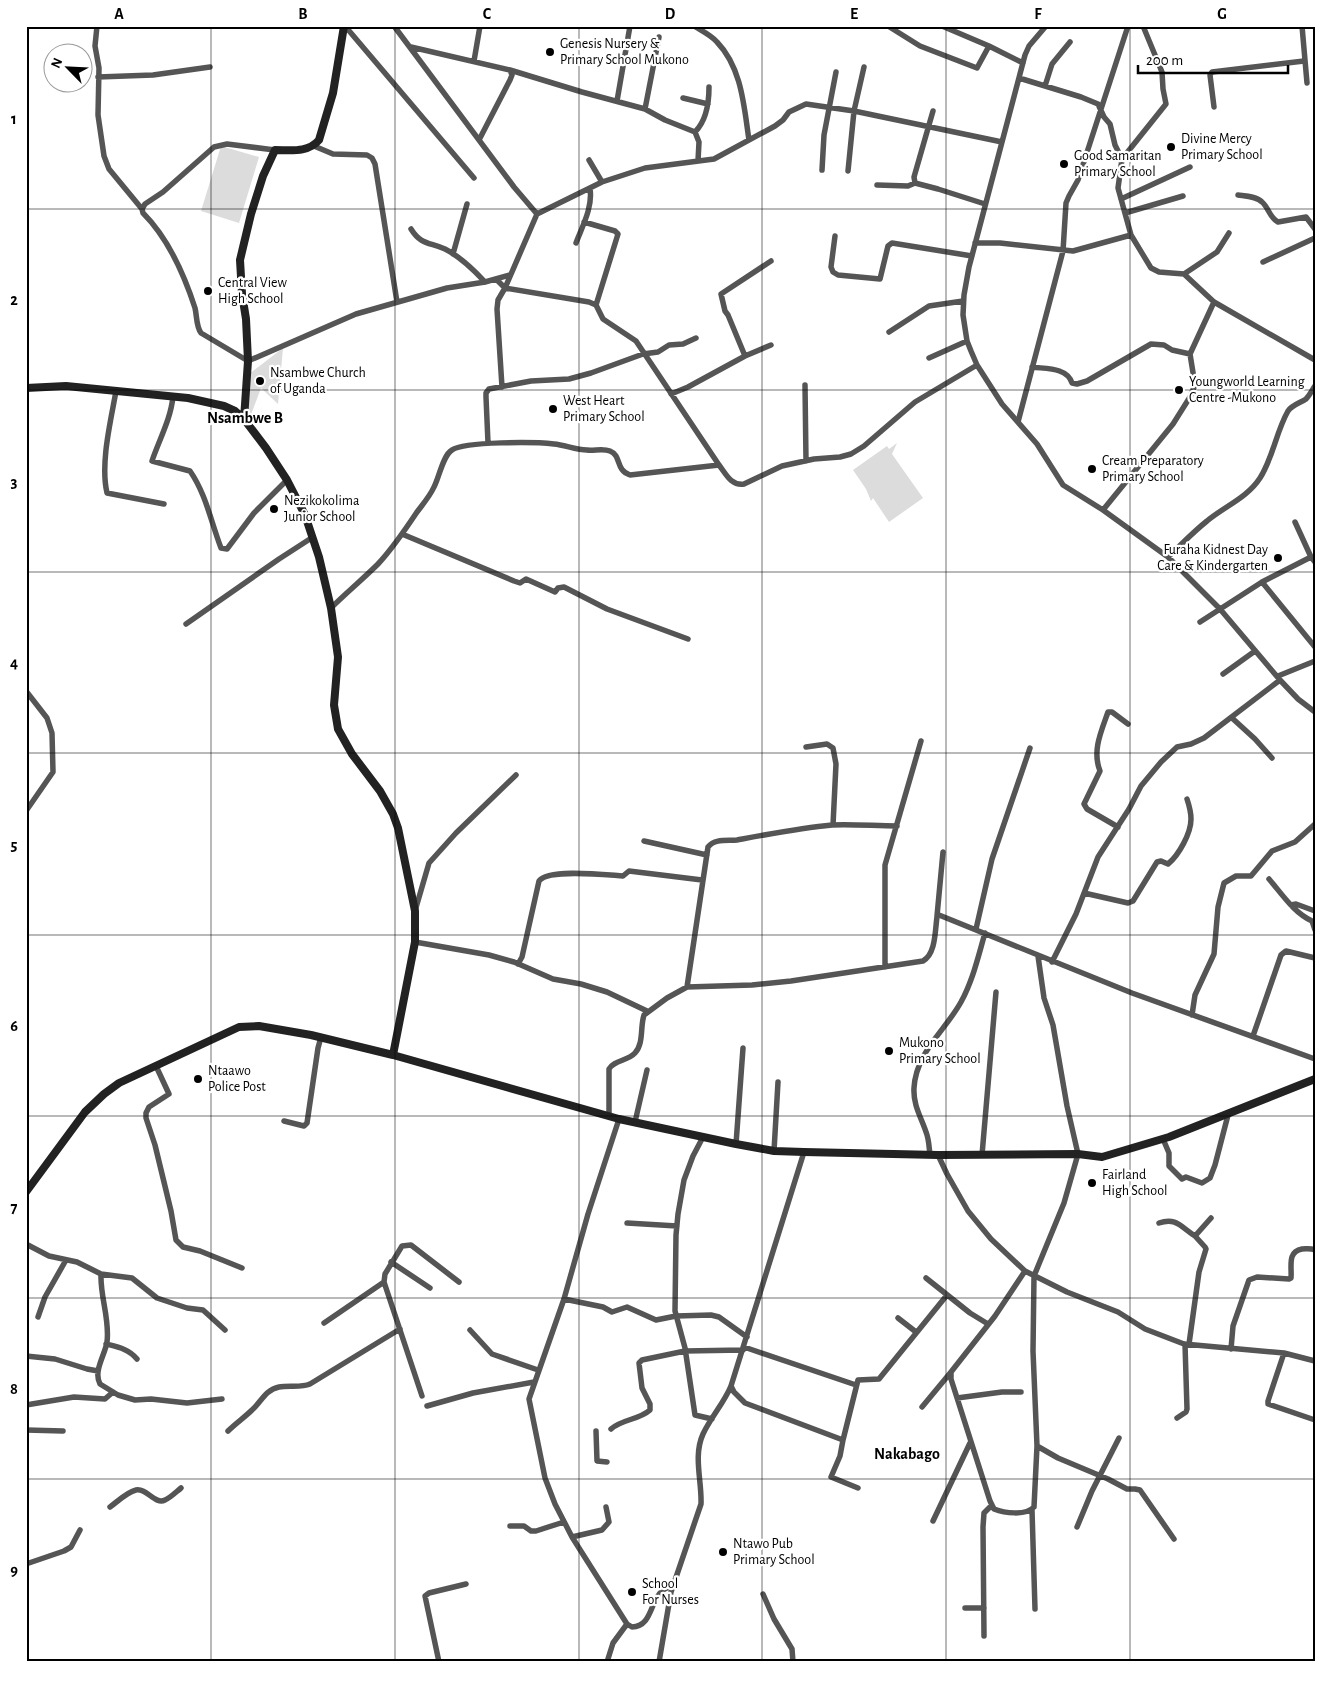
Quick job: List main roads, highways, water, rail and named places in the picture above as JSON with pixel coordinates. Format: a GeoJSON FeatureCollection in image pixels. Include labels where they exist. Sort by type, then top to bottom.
{"type":"FeatureCollection","features":[{"type":"Feature","properties":{"kind":"place","name":"Genesis Nursery & Primary School Mukono"},"geometry":{"type":"Point","coordinates":[550,52]}},
{"type":"Feature","properties":{"kind":"place","name":"Divine Mercy Primary School"},"geometry":{"type":"Point","coordinates":[1171,147]}},
{"type":"Feature","properties":{"kind":"place","name":"Good Samaritan Primary School"},"geometry":{"type":"Point","coordinates":[1064,164]}},
{"type":"Feature","properties":{"kind":"place","name":"Central View High School"},"geometry":{"type":"Point","coordinates":[208,291]}},
{"type":"Feature","properties":{"kind":"place","name":"Nsambwe Church of Uganda"},"geometry":{"type":"Point","coordinates":[260,381]}},
{"type":"Feature","properties":{"kind":"place","name":"Youngworld Learning Centre -Mukono"},"geometry":{"type":"Point","coordinates":[1179,390]}},
{"type":"Feature","properties":{"kind":"place","name":"West Heart Primary School"},"geometry":{"type":"Point","coordinates":[553,409]}},
{"type":"Feature","properties":{"kind":"place","name":"Cream Preparatory Primary School"},"geometry":{"type":"Point","coordinates":[1092,469]}},
{"type":"Feature","properties":{"kind":"place","name":"Nezikokolima Junior School"},"geometry":{"type":"Point","coordinates":[274,509]}},
{"type":"Feature","properties":{"kind":"place","name":"Furaha Kidnest Day Care & Kindergarten"},"geometry":{"type":"Point","coordinates":[1278,558]}},
{"type":"Feature","properties":{"kind":"place","name":"Mukono Primary School"},"geometry":{"type":"Point","coordinates":[889,1051]}},
{"type":"Feature","properties":{"kind":"place","name":"Ntaawo Police Post"},"geometry":{"type":"Point","coordinates":[198,1079]}},
{"type":"Feature","properties":{"kind":"place","name":"Fairland High School"},"geometry":{"type":"Point","coordinates":[1092,1183]}},
{"type":"Feature","properties":{"kind":"place","name":"Ntawo Pub Primary School"},"geometry":{"type":"Point","coordinates":[723,1552]}},
{"type":"Feature","properties":{"kind":"place","name":"School For Nurses"},"geometry":{"type":"Point","coordinates":[632,1592]}},
{"type":"Feature","properties":{"kind":"district","name":"Nsambwe B"},"geometry":{"type":"Point","coordinates":[245,418]}},
{"type":"Feature","properties":{"kind":"district","name":"Nakabago"},"geometry":{"type":"Point","coordinates":[907,1454]}}]}
